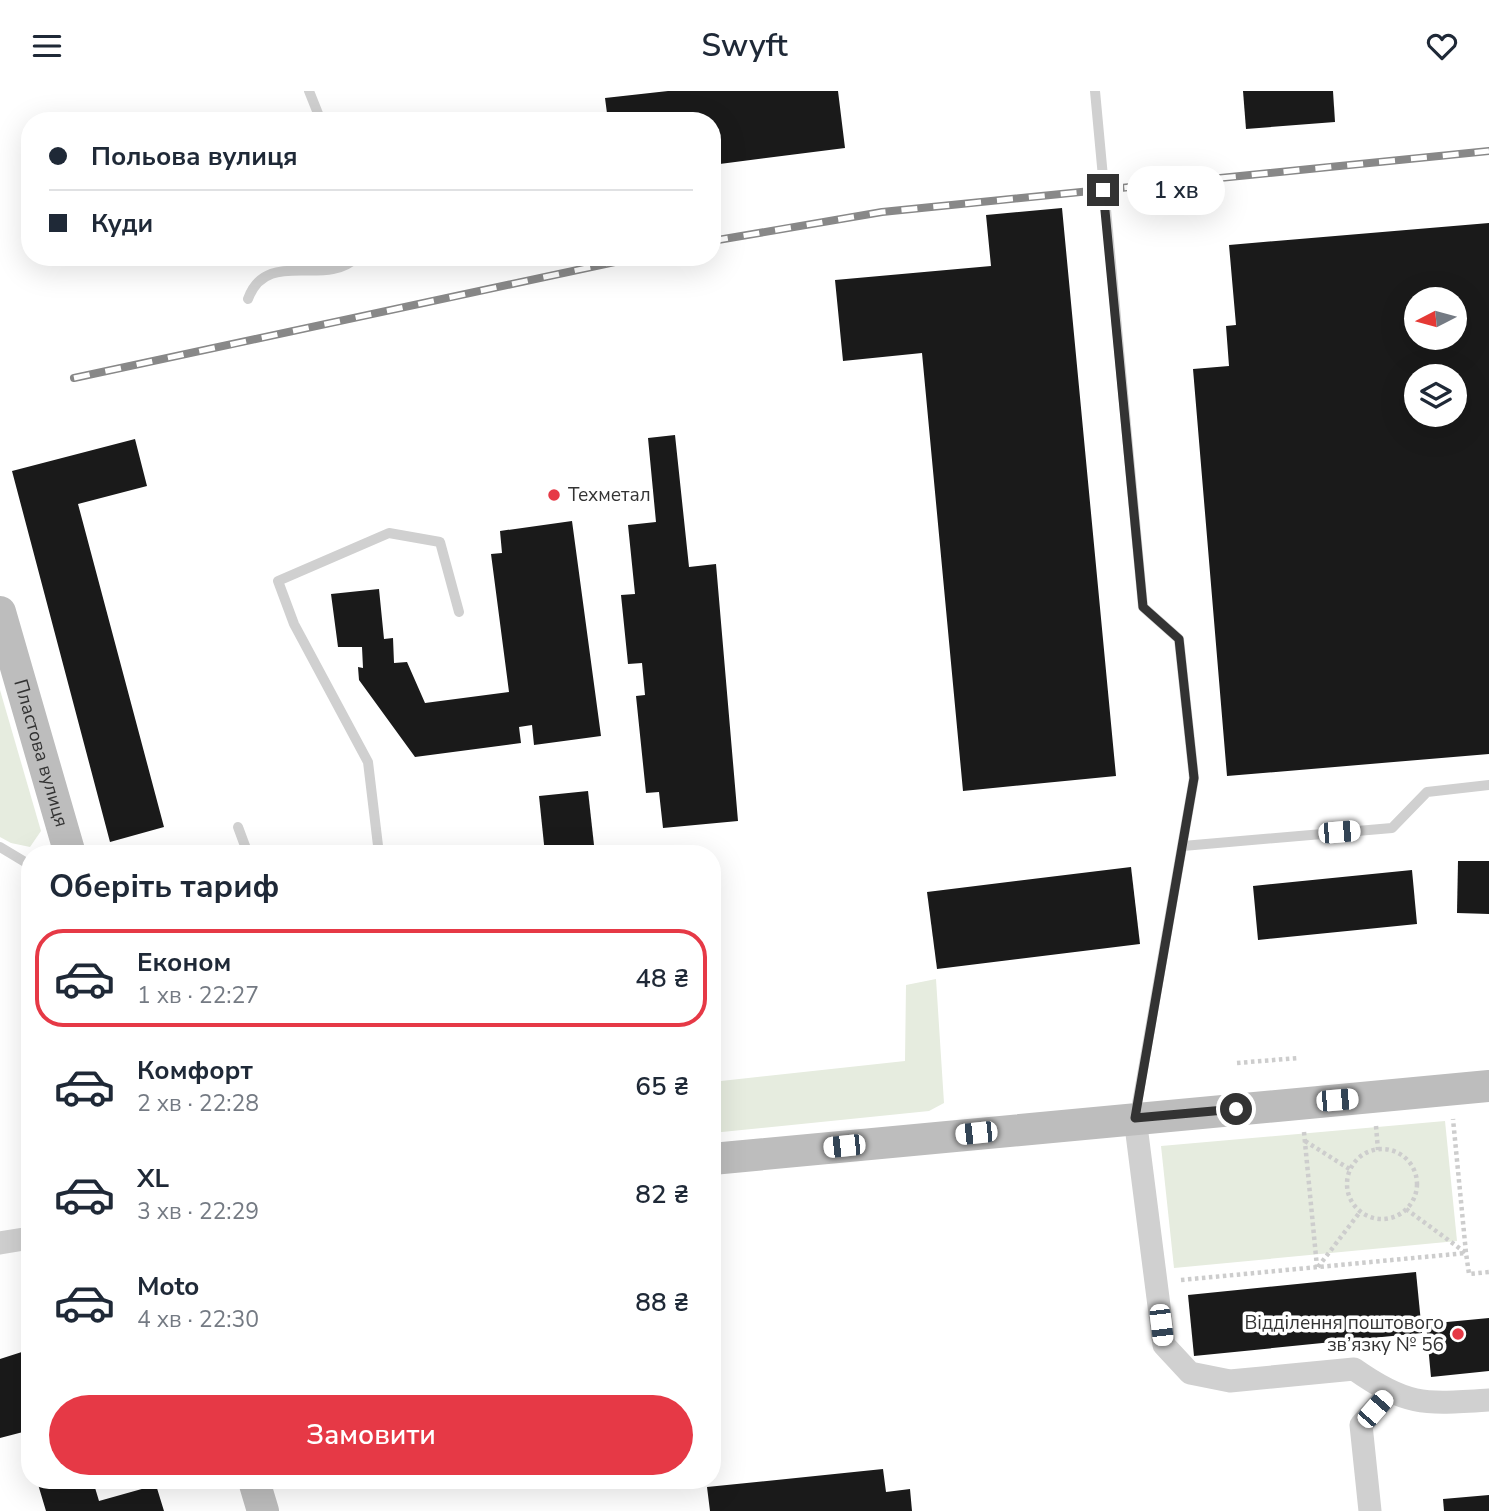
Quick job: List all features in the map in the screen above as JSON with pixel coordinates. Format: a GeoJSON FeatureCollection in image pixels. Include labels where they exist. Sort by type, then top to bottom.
{"type":"FeatureCollection","features":[{"type":"Feature","properties":{"kind":"street","name":"Пластова вулиця"},"geometry":{"type":"LineString","coordinates":[[0,612],[67,845]]}},
{"type":"Feature","properties":{"kind":"street"},"geometry":{"type":"LineString","coordinates":[[721,1158],[1489,1086]]}},
{"type":"Feature","properties":{"kind":"street"},"geometry":{"type":"LineString","coordinates":[[1135,1118],[1164,1346],[1190,1373],[1230,1381],[1354,1369],[1389,1393],[1431,1404],[1489,1400]]}},
{"type":"Feature","properties":{"kind":"street"},"geometry":{"type":"LineString","coordinates":[[0,1243],[21,1240]]}},
{"type":"Feature","properties":{"kind":"street"},"geometry":{"type":"LineString","coordinates":[[1370,1511],[1361,1425],[1389,1393]]}},
{"type":"Feature","properties":{"kind":"street"},"geometry":{"type":"LineString","coordinates":[[256,1489],[263,1511]]}},
{"type":"Feature","properties":{"kind":"lane"},"geometry":{"type":"LineString","coordinates":[[309,91],[317,112]]}},
{"type":"Feature","properties":{"kind":"lane"},"geometry":{"type":"LineString","coordinates":[[1095,91],[1143,607],[1179,639],[1194,778],[1135,1118]]}},
{"type":"Feature","properties":{"kind":"lane"},"geometry":{"type":"LineString","coordinates":[[248,299],[253,285],[276,272],[338,269],[343,266]]}},
{"type":"Feature","properties":{"kind":"lane"},"geometry":{"type":"LineString","coordinates":[[378,845],[368,762],[294,624],[278,581],[390,533],[440,542],[459,612]]}},
{"type":"Feature","properties":{"kind":"lane"},"geometry":{"type":"LineString","coordinates":[[1183,846],[1392,828],[1427,792],[1489,785]]}},
{"type":"Feature","properties":{"kind":"lane"},"geometry":{"type":"LineString","coordinates":[[238,827],[245,845]]}},
{"type":"Feature","properties":{"kind":"lane"},"geometry":{"type":"LineString","coordinates":[[0,847],[21,860]]}},
{"type":"Feature","properties":{"kind":"path"},"geometry":{"type":"LineString","coordinates":[[1237,1063],[1297,1059]]}},
{"type":"Feature","properties":{"kind":"path"},"geometry":{"type":"LineString","coordinates":[[1453,1118],[1469,1274],[1489,1272]]}},
{"type":"Feature","properties":{"kind":"path"},"geometry":{"type":"LineString","coordinates":[[1376,1121],[1378,1150]]}},
{"type":"Feature","properties":{"kind":"path"},"geometry":{"type":"LineString","coordinates":[[1304,1129],[1317,1268]]}},
{"type":"Feature","properties":{"kind":"path"},"geometry":{"type":"LineString","coordinates":[[1305,1141],[1350,1170]]}},
{"type":"Feature","properties":{"kind":"path"},"geometry":{"type":"LineString","coordinates":[[1378,1150],[1401,1155],[1415,1172],[1415,1195],[1406,1209],[1392,1218],[1381,1219],[1360,1212],[1348,1192],[1350,1170],[1367,1153],[1378,1150]]}},
{"type":"Feature","properties":{"kind":"path"},"geometry":{"type":"LineString","coordinates":[[1406,1209],[1466,1253]]}},
{"type":"Feature","properties":{"kind":"path"},"geometry":{"type":"LineString","coordinates":[[1317,1268],[1360,1212]]}},
{"type":"Feature","properties":{"kind":"path"},"geometry":{"type":"LineString","coordinates":[[1156,1283],[1466,1253]]}},
{"type":"Feature","properties":{"kind":"shaded area"},"geometry":{"type":"Polygon","coordinates":[[[0,690],[41,831],[31,845],[11,843],[0,837],[0,690]]]}},
{"type":"Feature","properties":{"kind":"shaded area"},"geometry":{"type":"Polygon","coordinates":[[[936,979],[944,1103],[929,1111],[721,1132],[721,1081],[905,1061],[906,985],[936,979]]]}},
{"type":"Feature","properties":{"kind":"shaded area"},"geometry":{"type":"Polygon","coordinates":[[[1445,1121],[1457,1241],[1174,1268],[1161,1146],[1445,1121]]]}},
{"type":"Feature","properties":{"kind":"building"},"geometry":{"type":"Polygon","coordinates":[[[668,91],[838,91],[845,148],[721,164],[721,112],[607,112],[605,98],[668,91]]]}},
{"type":"Feature","properties":{"kind":"building"},"geometry":{"type":"Polygon","coordinates":[[[1243,91],[1333,91],[1335,122],[1246,129],[1243,91]]]}},
{"type":"Feature","properties":{"kind":"building"},"geometry":{"type":"Polygon","coordinates":[[[1062,208],[1116,776],[963,791],[922,353],[843,361],[835,280],[991,266],[986,215],[1062,208]]]}},
{"type":"Feature","properties":{"kind":"building"},"geometry":{"type":"Polygon","coordinates":[[[1489,223],[1489,754],[1227,776],[1193,369],[1229,366],[1226,326],[1236,325],[1229,245],[1489,223]]]}},
{"type":"Feature","properties":{"kind":"building"},"geometry":{"type":"Polygon","coordinates":[[[675,435],[689,567],[716,564],[738,821],[663,828],[659,792],[646,793],[636,696],[645,695],[642,663],[628,664],[621,595],[635,594],[628,525],[656,522],[648,438],[675,435]]]}},
{"type":"Feature","properties":{"kind":"building"},"geometry":{"type":"Polygon","coordinates":[[[135,439],[147,486],[78,504],[164,827],[110,842],[12,471],[135,439]]]}},
{"type":"Feature","properties":{"kind":"building"},"geometry":{"type":"Polygon","coordinates":[[[572,521],[601,736],[534,745],[532,725],[519,727],[521,743],[415,757],[359,680],[358,667],[363,668],[362,647],[338,647],[331,594],[379,589],[384,639],[393,638],[394,663],[407,662],[425,703],[509,692],[491,554],[502,553],[500,531],[572,521]]]}},
{"type":"Feature","properties":{"kind":"building"},"geometry":{"type":"Polygon","coordinates":[[[588,791],[594,845],[544,845],[539,796],[588,791]]]}},
{"type":"Feature","properties":{"kind":"building"},"geometry":{"type":"Polygon","coordinates":[[[1458,861],[1489,861],[1489,914],[1457,913],[1458,861]]]}},
{"type":"Feature","properties":{"kind":"building"},"geometry":{"type":"Polygon","coordinates":[[[1131,867],[1140,944],[937,969],[927,892],[1131,867]]]}},
{"type":"Feature","properties":{"kind":"building"},"geometry":{"type":"Polygon","coordinates":[[[1412,870],[1417,924],[1258,940],[1253,886],[1412,870]]]}},
{"type":"Feature","properties":{"kind":"building"},"geometry":{"type":"Polygon","coordinates":[[[1416,1272],[1422,1333],[1194,1356],[1188,1295],[1416,1272]]]}},
{"type":"Feature","properties":{"kind":"building"},"geometry":{"type":"Polygon","coordinates":[[[1489,1318],[1489,1371],[1431,1377],[1426,1324],[1489,1318]]]}},
{"type":"Feature","properties":{"kind":"building"},"geometry":{"type":"Polygon","coordinates":[[[21,1352],[21,1433],[0,1438],[0,1359],[21,1352]]]}},
{"type":"Feature","properties":{"kind":"building"},"geometry":{"type":"Polygon","coordinates":[[[883,1469],[886,1492],[910,1489],[912,1511],[710,1511],[707,1489],[721,1489],[721,1486],[883,1469]]]}},
{"type":"Feature","properties":{"kind":"building"},"geometry":{"type":"Polygon","coordinates":[[[39,1489],[95,1489],[99,1501],[142,1489],[157,1489],[164,1511],[46,1511],[39,1489]]]}},
{"type":"Feature","properties":{"kind":"building"},"geometry":{"type":"Polygon","coordinates":[[[1489,1495],[1489,1511],[1444,1511],[1443,1499],[1489,1495]]]}},
{"type":"Feature","properties":{"kind":"railway"},"geometry":{"type":"LineString","coordinates":[[721,239],[882,212],[1489,151]]}},
{"type":"Feature","properties":{"kind":"railway"},"geometry":{"type":"LineString","coordinates":[[74,378],[596,266]]}},
{"type":"Feature","properties":{"kind":"place","name":"Техметал"},"geometry":{"type":"Point","coordinates":[554,495]}},
{"type":"Feature","properties":{"kind":"place","name":"Відділення поштового зв’язку № 56"},"geometry":{"type":"Point","coordinates":[1458,1334]}},
{"type":"Feature","properties":{"kind":"route"},"geometry":{"type":"LineString","coordinates":[[1103,190],[1143,607],[1179,639],[1194,778],[1135,1118],[1236,1109]]}}]}
